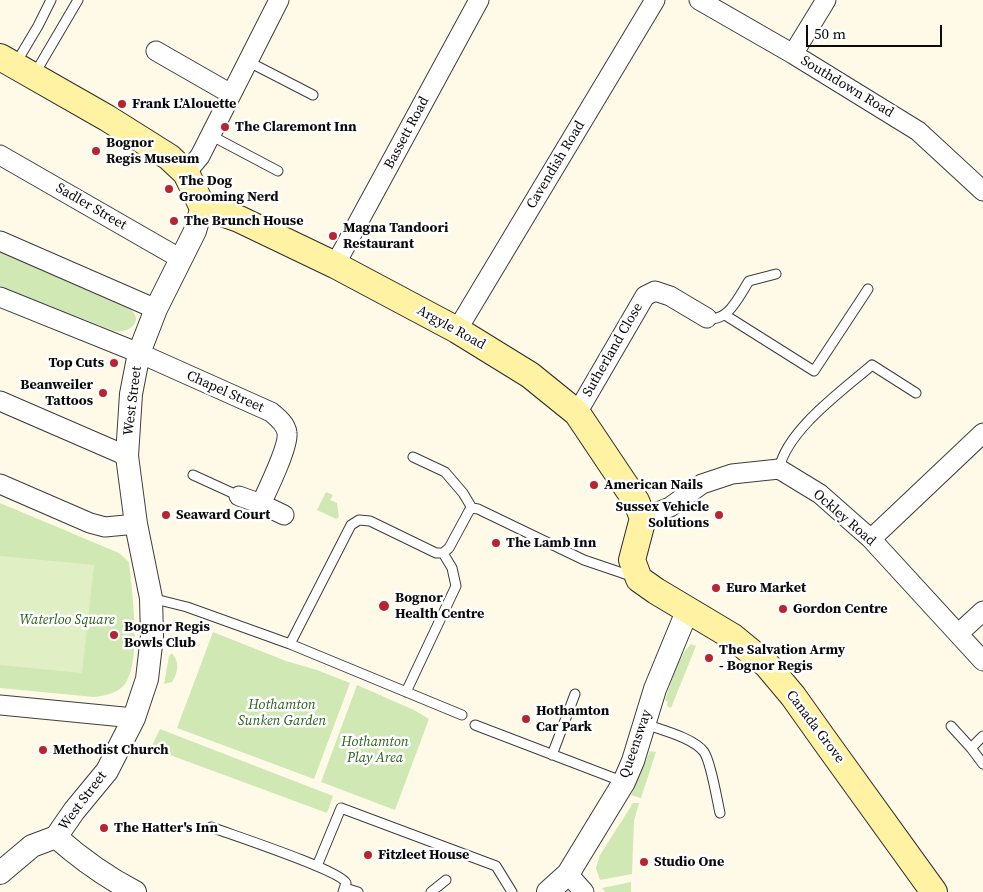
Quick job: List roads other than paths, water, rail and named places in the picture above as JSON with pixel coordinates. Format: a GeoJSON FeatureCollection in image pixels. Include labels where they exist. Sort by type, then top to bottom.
{"type":"FeatureCollection","features":[{"type":"Feature","properties":{"kind":"main road"},"geometry":{"type":"LineString","coordinates":[[16,66],[107,118],[169,157],[186,173],[202,206]]}},
{"type":"Feature","properties":{"kind":"main road","name":"Argyle Road"},"geometry":{"type":"LineString","coordinates":[[202,206],[239,219],[335,265],[457,330],[530,374],[576,413],[636,500],[643,518]]}},
{"type":"Feature","properties":{"kind":"main road"},"geometry":{"type":"LineString","coordinates":[[639,579],[632,560],[643,518]]}},
{"type":"Feature","properties":{"kind":"main road","name":"Canada Grove"},"geometry":{"type":"LineString","coordinates":[[639,579],[733,637],[772,665],[792,696],[934,892]]}},
{"type":"Feature","properties":{"kind":"street"},"geometry":{"type":"LineString","coordinates":[[186,173],[200,156],[280,0]]}},
{"type":"Feature","properties":{"kind":"street","name":"Bassett Road"},"geometry":{"type":"LineString","coordinates":[[335,265],[479,0]]}},
{"type":"Feature","properties":{"kind":"street","name":"Cavendish Road"},"geometry":{"type":"LineString","coordinates":[[457,330],[655,0]]}},
{"type":"Feature","properties":{"kind":"street","name":"Southdown Road"},"geometry":{"type":"LineString","coordinates":[[699,0],[793,54],[918,131],[983,190]]}},
{"type":"Feature","properties":{"kind":"street"},"geometry":{"type":"LineString","coordinates":[[793,54],[826,0]]}},
{"type":"Feature","properties":{"kind":"street"},"geometry":{"type":"LineString","coordinates":[[156,52],[231,94]]}},
{"type":"Feature","properties":{"kind":"street","name":"Sadler Street"},"geometry":{"type":"LineString","coordinates":[[0,156],[181,259]]}},
{"type":"Feature","properties":{"kind":"street","name":"West Street"},"geometry":{"type":"LineString","coordinates":[[56,837],[74,811],[107,771],[134,718],[147,679],[152,636],[150,598],[136,524],[127,456],[131,394],[138,354],[156,309],[195,231],[202,206]]}},
{"type":"Feature","properties":{"kind":"street"},"geometry":{"type":"LineString","coordinates":[[0,241],[156,309]]}},
{"type":"Feature","properties":{"kind":"street","name":"Sutherland Close"},"geometry":{"type":"LineString","coordinates":[[576,413],[645,296],[655,291],[716,316]]}},
{"type":"Feature","properties":{"kind":"street","name":"Chapel Street"},"geometry":{"type":"LineString","coordinates":[[0,297],[271,412],[282,422],[288,434],[261,504]]}},
{"type":"Feature","properties":{"kind":"street"},"geometry":{"type":"LineString","coordinates":[[0,401],[127,456]]}},
{"type":"Feature","properties":{"kind":"street"},"geometry":{"type":"LineString","coordinates":[[871,539],[983,432]]}},
{"type":"Feature","properties":{"kind":"street"},"geometry":{"type":"LineString","coordinates":[[643,518],[670,507],[702,484],[732,474],[779,469]]}},
{"type":"Feature","properties":{"kind":"street","name":"Ockley Road"},"geometry":{"type":"LineString","coordinates":[[779,469],[820,494],[871,539],[983,661]]}},
{"type":"Feature","properties":{"kind":"street"},"geometry":{"type":"LineString","coordinates":[[0,484],[90,523],[105,527],[136,524]]}},
{"type":"Feature","properties":{"kind":"street"},"geometry":{"type":"LineString","coordinates":[[239,496],[284,515]]}},
{"type":"Feature","properties":{"kind":"street","name":"Queensway"},"geometry":{"type":"LineString","coordinates":[[548,892],[568,874],[624,782],[633,761],[655,689],[688,609]]}},
{"type":"Feature","properties":{"kind":"street"},"geometry":{"type":"LineString","coordinates":[[959,633],[983,611]]}},
{"type":"Feature","properties":{"kind":"street"},"geometry":{"type":"LineString","coordinates":[[0,705],[134,718]]}},
{"type":"Feature","properties":{"kind":"street"},"geometry":{"type":"LineString","coordinates":[[0,873],[32,846],[56,837],[81,859],[116,882],[136,892]]}},
{"type":"Feature","properties":{"kind":"street"},"geometry":{"type":"LineString","coordinates":[[568,874],[584,892]]}},
{"type":"Feature","properties":{"kind":"lane"},"geometry":{"type":"LineString","coordinates":[[16,66],[51,0]]}},
{"type":"Feature","properties":{"kind":"lane"},"geometry":{"type":"LineString","coordinates":[[16,66],[78,0]]}},
{"type":"Feature","properties":{"kind":"lane"},"geometry":{"type":"LineString","coordinates":[[249,62],[313,96]]}},
{"type":"Feature","properties":{"kind":"lane"},"geometry":{"type":"LineString","coordinates":[[210,135],[278,171]]}},
{"type":"Feature","properties":{"kind":"lane"},"geometry":{"type":"LineString","coordinates":[[776,274],[749,281],[716,316],[814,372],[868,289]]}},
{"type":"Feature","properties":{"kind":"lane"},"geometry":{"type":"LineString","coordinates":[[779,469],[782,456],[807,422],[872,365],[916,393]]}},
{"type":"Feature","properties":{"kind":"lane"},"geometry":{"type":"LineString","coordinates":[[413,457],[445,472],[463,492],[472,508]]}},
{"type":"Feature","properties":{"kind":"lane"},"geometry":{"type":"LineString","coordinates":[[193,476],[239,496]]}},
{"type":"Feature","properties":{"kind":"lane"},"geometry":{"type":"LineString","coordinates":[[290,644],[351,525],[359,520],[370,521],[436,553],[443,553],[449,548],[472,508]]}},
{"type":"Feature","properties":{"kind":"lane"},"geometry":{"type":"LineString","coordinates":[[472,508],[478,509],[584,560],[639,579]]}},
{"type":"Feature","properties":{"kind":"lane"},"geometry":{"type":"LineString","coordinates":[[406,692],[456,586],[452,568],[443,553]]}},
{"type":"Feature","properties":{"kind":"lane"},"geometry":{"type":"LineString","coordinates":[[150,598],[187,607],[290,644],[462,716]]}},
{"type":"Feature","properties":{"kind":"lane"},"geometry":{"type":"LineString","coordinates":[[552,755],[575,694]]}},
{"type":"Feature","properties":{"kind":"lane"},"geometry":{"type":"LineString","coordinates":[[644,724],[690,741],[704,752],[720,813]]}},
{"type":"Feature","properties":{"kind":"lane"},"geometry":{"type":"LineString","coordinates":[[474,725],[624,782]]}},
{"type":"Feature","properties":{"kind":"lane"},"geometry":{"type":"LineString","coordinates":[[951,726],[983,764]]}},
{"type":"Feature","properties":{"kind":"lane"},"geometry":{"type":"LineString","coordinates":[[971,748],[983,736]]}},
{"type":"Feature","properties":{"kind":"lane"},"geometry":{"type":"LineString","coordinates":[[317,866],[341,808],[496,866],[512,892]]}},
{"type":"Feature","properties":{"kind":"lane"},"geometry":{"type":"LineString","coordinates":[[211,828],[317,866],[344,878],[346,883],[344,890],[358,892]]}},
{"type":"Feature","properties":{"kind":"lane"},"geometry":{"type":"LineString","coordinates":[[431,892],[446,880]]}},
{"type":"Feature","properties":{"kind":"place","name":"Frank L’Alouette"},"geometry":{"type":"Point","coordinates":[122,104]}},
{"type":"Feature","properties":{"kind":"place","name":"The Claremont Inn"},"geometry":{"type":"Point","coordinates":[225,127]}},
{"type":"Feature","properties":{"kind":"place","name":"Bognor Regis Museum"},"geometry":{"type":"Point","coordinates":[96,151]}},
{"type":"Feature","properties":{"kind":"place","name":"The Dog Grooming Nerd"},"geometry":{"type":"Point","coordinates":[169,189]}},
{"type":"Feature","properties":{"kind":"place","name":"The Brunch House"},"geometry":{"type":"Point","coordinates":[174,221]}},
{"type":"Feature","properties":{"kind":"place","name":"Magna Tandoori Restaurant"},"geometry":{"type":"Point","coordinates":[333,236]}},
{"type":"Feature","properties":{"kind":"place","name":"Top Cuts"},"geometry":{"type":"Point","coordinates":[114,363]}},
{"type":"Feature","properties":{"kind":"place","name":"Beanweiler Tattoos"},"geometry":{"type":"Point","coordinates":[103,393]}},
{"type":"Feature","properties":{"kind":"place","name":"American Nails"},"geometry":{"type":"Point","coordinates":[594,485]}},
{"type":"Feature","properties":{"kind":"place","name":"Seaward Court"},"geometry":{"type":"Point","coordinates":[166,515]}},
{"type":"Feature","properties":{"kind":"place","name":"Sussex Vehicle Solutions"},"geometry":{"type":"Point","coordinates":[719,515]}},
{"type":"Feature","properties":{"kind":"place","name":"The Lamb Inn"},"geometry":{"type":"Point","coordinates":[496,543]}},
{"type":"Feature","properties":{"kind":"place","name":"Euro Market"},"geometry":{"type":"Point","coordinates":[716,588]}},
{"type":"Feature","properties":{"kind":"place","name":"Bognor Health Centre"},"geometry":{"type":"Point","coordinates":[384,606]}},
{"type":"Feature","properties":{"kind":"place","name":"Gordon Centre"},"geometry":{"type":"Point","coordinates":[783,609]}},
{"type":"Feature","properties":{"kind":"place","name":"Bognor Regis Bowls Club"},"geometry":{"type":"Point","coordinates":[114,635]}},
{"type":"Feature","properties":{"kind":"place","name":"The Salvation Army - Bognor Regis"},"geometry":{"type":"Point","coordinates":[709,658]}},
{"type":"Feature","properties":{"kind":"place","name":"Hothamton Car Park"},"geometry":{"type":"Point","coordinates":[526,719]}},
{"type":"Feature","properties":{"kind":"place","name":"Methodist Church"},"geometry":{"type":"Point","coordinates":[43,750]}},
{"type":"Feature","properties":{"kind":"place","name":"The Hatter's Inn"},"geometry":{"type":"Point","coordinates":[104,828]}},
{"type":"Feature","properties":{"kind":"place","name":"Fitzleet House"},"geometry":{"type":"Point","coordinates":[368,855]}},
{"type":"Feature","properties":{"kind":"place","name":"Studio One"},"geometry":{"type":"Point","coordinates":[644,862]}},
{"type":"Feature","properties":{"kind":"park label","name":"Waterloo Square"},"geometry":{"type":"Point","coordinates":[67,620]}},
{"type":"Feature","properties":{"kind":"park label","name":"Hothamton Sunken Garden"},"geometry":{"type":"Point","coordinates":[282,714]}},
{"type":"Feature","properties":{"kind":"park label","name":"Hothamton Play Area"},"geometry":{"type":"Point","coordinates":[375,750]}}]}
